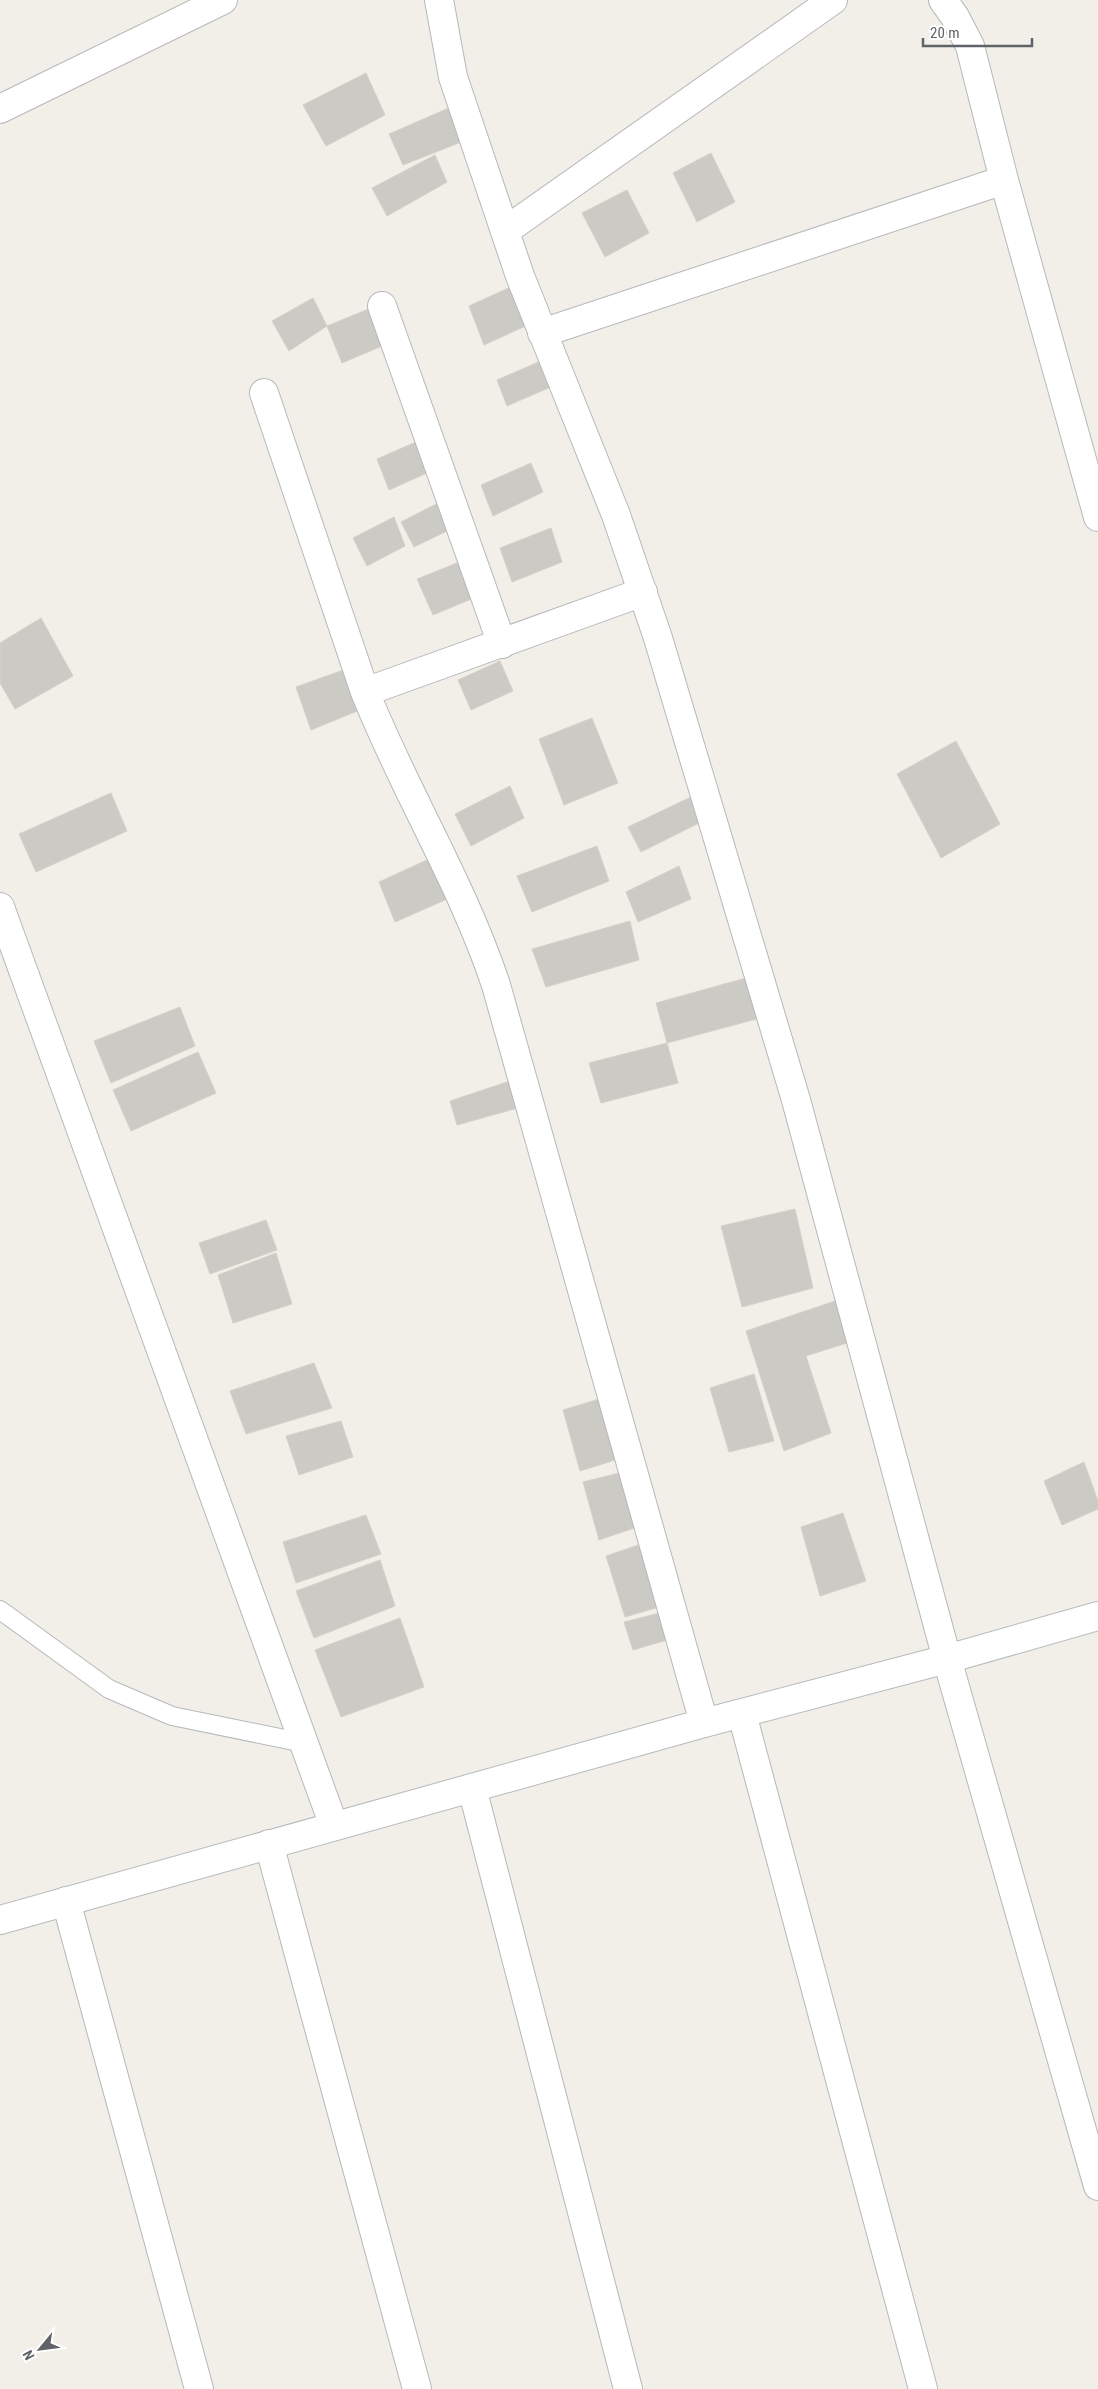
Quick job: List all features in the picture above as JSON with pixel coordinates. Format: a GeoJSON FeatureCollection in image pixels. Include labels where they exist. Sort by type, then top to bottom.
{"type":"FeatureCollection","features":[{"type":"Feature","properties":{"kind":"street"},"geometry":{"type":"LineString","coordinates":[[0,109],[223,0]]}},
{"type":"Feature","properties":{"kind":"street"},"geometry":{"type":"LineString","coordinates":[[439,0],[453,77],[520,276],[616,515],[643,592],[796,1100],[947,1659],[1098,2186]]}},
{"type":"Feature","properties":{"kind":"street"},"geometry":{"type":"LineString","coordinates":[[505,231],[833,0]]}},
{"type":"Feature","properties":{"kind":"street"},"geometry":{"type":"LineString","coordinates":[[942,0],[955,17],[970,46],[1004,180],[1098,517]]}},
{"type":"Feature","properties":{"kind":"street"},"geometry":{"type":"LineString","coordinates":[[542,332],[1004,180]]}},
{"type":"Feature","properties":{"kind":"street"},"geometry":{"type":"LineString","coordinates":[[382,306],[502,644]]}},
{"type":"Feature","properties":{"kind":"street"},"geometry":{"type":"LineString","coordinates":[[264,393],[365,692],[380,729],[460,892],[482,944],[496,986],[704,1723]]}},
{"type":"Feature","properties":{"kind":"street"},"geometry":{"type":"LineString","coordinates":[[365,692],[643,592]]}},
{"type":"Feature","properties":{"kind":"street"},"geometry":{"type":"LineString","coordinates":[[0,907],[334,1826]]}},
{"type":"Feature","properties":{"kind":"street"},"geometry":{"type":"LineString","coordinates":[[0,1920],[704,1723],[947,1659],[1098,1616]]}},
{"type":"Feature","properties":{"kind":"street"},"geometry":{"type":"LineString","coordinates":[[742,1714],[922,2389]]}},
{"type":"Feature","properties":{"kind":"street"},"geometry":{"type":"LineString","coordinates":[[472,1788],[628,2389]]}},
{"type":"Feature","properties":{"kind":"street"},"geometry":{"type":"LineString","coordinates":[[269,1844],[417,2389]]}},
{"type":"Feature","properties":{"kind":"street"},"geometry":{"type":"LineString","coordinates":[[66,1902],[199,2389]]}},
{"type":"Feature","properties":{"kind":"lane"},"geometry":{"type":"LineString","coordinates":[[0,1610],[109,1690],[172,1716],[304,1743]]}},
{"type":"Feature","properties":{"kind":"building"},"geometry":{"type":"Polygon","coordinates":[[[366,73],[385,115],[326,146],[303,105],[366,73]]]}},
{"type":"Feature","properties":{"kind":"building"},"geometry":{"type":"Polygon","coordinates":[[[458,104],[469,139],[403,165],[389,134],[458,104]]]}},
{"type":"Feature","properties":{"kind":"building"},"geometry":{"type":"Polygon","coordinates":[[[711,153],[735,202],[697,222],[673,173],[711,153]]]}},
{"type":"Feature","properties":{"kind":"building"},"geometry":{"type":"Polygon","coordinates":[[[435,155],[447,182],[387,216],[372,188],[435,155]]]}},
{"type":"Feature","properties":{"kind":"building"},"geometry":{"type":"Polygon","coordinates":[[[627,190],[649,233],[605,257],[582,213],[627,190]]]}},
{"type":"Feature","properties":{"kind":"building"},"geometry":{"type":"Polygon","coordinates":[[[515,285],[530,324],[484,345],[469,306],[515,285]]]}},
{"type":"Feature","properties":{"kind":"building"},"geometry":{"type":"Polygon","coordinates":[[[313,298],[327,326],[289,351],[272,321],[313,298]]]}},
{"type":"Feature","properties":{"kind":"building"},"geometry":{"type":"Polygon","coordinates":[[[376,306],[389,343],[342,363],[327,326],[376,306]]]}},
{"type":"Feature","properties":{"kind":"building"},"geometry":{"type":"Polygon","coordinates":[[[543,360],[553,386],[507,406],[497,380],[543,360]]]}},
{"type":"Feature","properties":{"kind":"building"},"geometry":{"type":"Polygon","coordinates":[[[416,442],[427,473],[389,490],[377,459],[416,442]]]}},
{"type":"Feature","properties":{"kind":"building"},"geometry":{"type":"Polygon","coordinates":[[[531,463],[543,492],[493,516],[481,485],[531,463]]]}},
{"type":"Feature","properties":{"kind":"building"},"geometry":{"type":"Polygon","coordinates":[[[438,503],[449,530],[414,547],[401,522],[438,503]]]}},
{"type":"Feature","properties":{"kind":"building"},"geometry":{"type":"Polygon","coordinates":[[[394,517],[405,546],[367,566],[353,538],[394,517]]]}},
{"type":"Feature","properties":{"kind":"building"},"geometry":{"type":"Polygon","coordinates":[[[551,528],[562,562],[512,582],[500,548],[551,528]]]}},
{"type":"Feature","properties":{"kind":"building"},"geometry":{"type":"Polygon","coordinates":[[[467,559],[481,595],[433,615],[417,579],[467,559]]]}},
{"type":"Feature","properties":{"kind":"building"},"geometry":{"type":"Polygon","coordinates":[[[41,618],[73,676],[15,709],[0,683],[0,643],[41,618]]]}},
{"type":"Feature","properties":{"kind":"building"},"geometry":{"type":"Polygon","coordinates":[[[500,661],[513,691],[471,710],[458,680],[500,661]]]}},
{"type":"Feature","properties":{"kind":"building"},"geometry":{"type":"Polygon","coordinates":[[[352,667],[367,707],[311,730],[296,687],[352,667]]]}},
{"type":"Feature","properties":{"kind":"building"},"geometry":{"type":"Polygon","coordinates":[[[592,718],[618,783],[564,805],[539,739],[592,718]]]}},
{"type":"Feature","properties":{"kind":"building"},"geometry":{"type":"Polygon","coordinates":[[[956,741],[1000,824],[941,858],[897,774],[956,741]]]}},
{"type":"Feature","properties":{"kind":"building"},"geometry":{"type":"Polygon","coordinates":[[[510,786],[524,818],[471,846],[455,814],[510,786]]]}},
{"type":"Feature","properties":{"kind":"building"},"geometry":{"type":"Polygon","coordinates":[[[111,793],[127,831],[36,872],[19,834],[111,793]]]}},
{"type":"Feature","properties":{"kind":"building"},"geometry":{"type":"Polygon","coordinates":[[[691,797],[701,822],[641,852],[628,827],[691,797]]]}},
{"type":"Feature","properties":{"kind":"building"},"geometry":{"type":"Polygon","coordinates":[[[597,846],[609,881],[532,912],[517,876],[597,846]]]}},
{"type":"Feature","properties":{"kind":"building"},"geometry":{"type":"Polygon","coordinates":[[[440,854],[454,896],[395,922],[379,882],[440,854]]]}},
{"type":"Feature","properties":{"kind":"building"},"geometry":{"type":"Polygon","coordinates":[[[679,866],[691,899],[638,922],[626,892],[679,866]]]}},
{"type":"Feature","properties":{"kind":"building"},"geometry":{"type":"Polygon","coordinates":[[[630,921],[639,960],[546,987],[532,949],[630,921]]]}},
{"type":"Feature","properties":{"kind":"building"},"geometry":{"type":"Polygon","coordinates":[[[757,975],[768,1016],[667,1043],[656,1003],[757,975]]]}},
{"type":"Feature","properties":{"kind":"building"},"geometry":{"type":"Polygon","coordinates":[[[180,1007],[195,1046],[111,1083],[94,1041],[180,1007]]]}},
{"type":"Feature","properties":{"kind":"building"},"geometry":{"type":"Polygon","coordinates":[[[667,1043],[678,1083],[601,1103],[589,1063],[667,1043]]]}},
{"type":"Feature","properties":{"kind":"building"},"geometry":{"type":"Polygon","coordinates":[[[198,1052],[216,1093],[131,1131],[113,1090],[198,1052]]]}},
{"type":"Feature","properties":{"kind":"building"},"geometry":{"type":"Polygon","coordinates":[[[510,1081],[518,1108],[457,1125],[450,1101],[510,1081]]]}},
{"type":"Feature","properties":{"kind":"building"},"geometry":{"type":"Polygon","coordinates":[[[795,1209],[813,1288],[742,1307],[721,1226],[795,1209]]]}},
{"type":"Feature","properties":{"kind":"building"},"geometry":{"type":"Polygon","coordinates":[[[266,1220],[277,1250],[210,1274],[199,1243],[266,1220]]]}},
{"type":"Feature","properties":{"kind":"building"},"geometry":{"type":"Polygon","coordinates":[[[276,1253],[292,1304],[233,1323],[218,1275],[276,1253]]]}},
{"type":"Feature","properties":{"kind":"building"},"geometry":{"type":"Polygon","coordinates":[[[838,1300],[850,1342],[806,1356],[831,1433],[784,1451],[746,1331],[838,1300]]]}},
{"type":"Feature","properties":{"kind":"building"},"geometry":{"type":"Polygon","coordinates":[[[314,1363],[332,1408],[246,1434],[230,1391],[314,1363]]]}},
{"type":"Feature","properties":{"kind":"building"},"geometry":{"type":"Polygon","coordinates":[[[754,1374],[774,1441],[729,1452],[710,1388],[754,1374]]]}},
{"type":"Feature","properties":{"kind":"building"},"geometry":{"type":"Polygon","coordinates":[[[609,1396],[625,1457],[580,1471],[563,1410],[609,1396]]]}},
{"type":"Feature","properties":{"kind":"building"},"geometry":{"type":"Polygon","coordinates":[[[341,1421],[353,1457],[299,1475],[286,1436],[341,1421]]]}},
{"type":"Feature","properties":{"kind":"building"},"geometry":{"type":"Polygon","coordinates":[[[1084,1462],[1098,1501],[1098,1509],[1062,1525],[1044,1481],[1084,1462]]]}},
{"type":"Feature","properties":{"kind":"building"},"geometry":{"type":"Polygon","coordinates":[[[627,1471],[643,1525],[599,1540],[583,1482],[627,1471]]]}},
{"type":"Feature","properties":{"kind":"building"},"geometry":{"type":"Polygon","coordinates":[[[843,1513],[866,1581],[820,1596],[801,1527],[843,1513]]]}},
{"type":"Feature","properties":{"kind":"building"},"geometry":{"type":"Polygon","coordinates":[[[366,1515],[381,1554],[296,1583],[283,1542],[366,1515]]]}},
{"type":"Feature","properties":{"kind":"building"},"geometry":{"type":"Polygon","coordinates":[[[647,1542],[666,1605],[625,1617],[606,1556],[647,1542]]]}},
{"type":"Feature","properties":{"kind":"building"},"geometry":{"type":"Polygon","coordinates":[[[380,1560],[395,1606],[314,1638],[296,1591],[380,1560]]]}},
{"type":"Feature","properties":{"kind":"building"},"geometry":{"type":"Polygon","coordinates":[[[668,1611],[674,1638],[633,1650],[624,1622],[668,1611]]]}},
{"type":"Feature","properties":{"kind":"building"},"geometry":{"type":"Polygon","coordinates":[[[400,1618],[424,1687],[341,1717],[315,1650],[400,1618]]]}}]}
